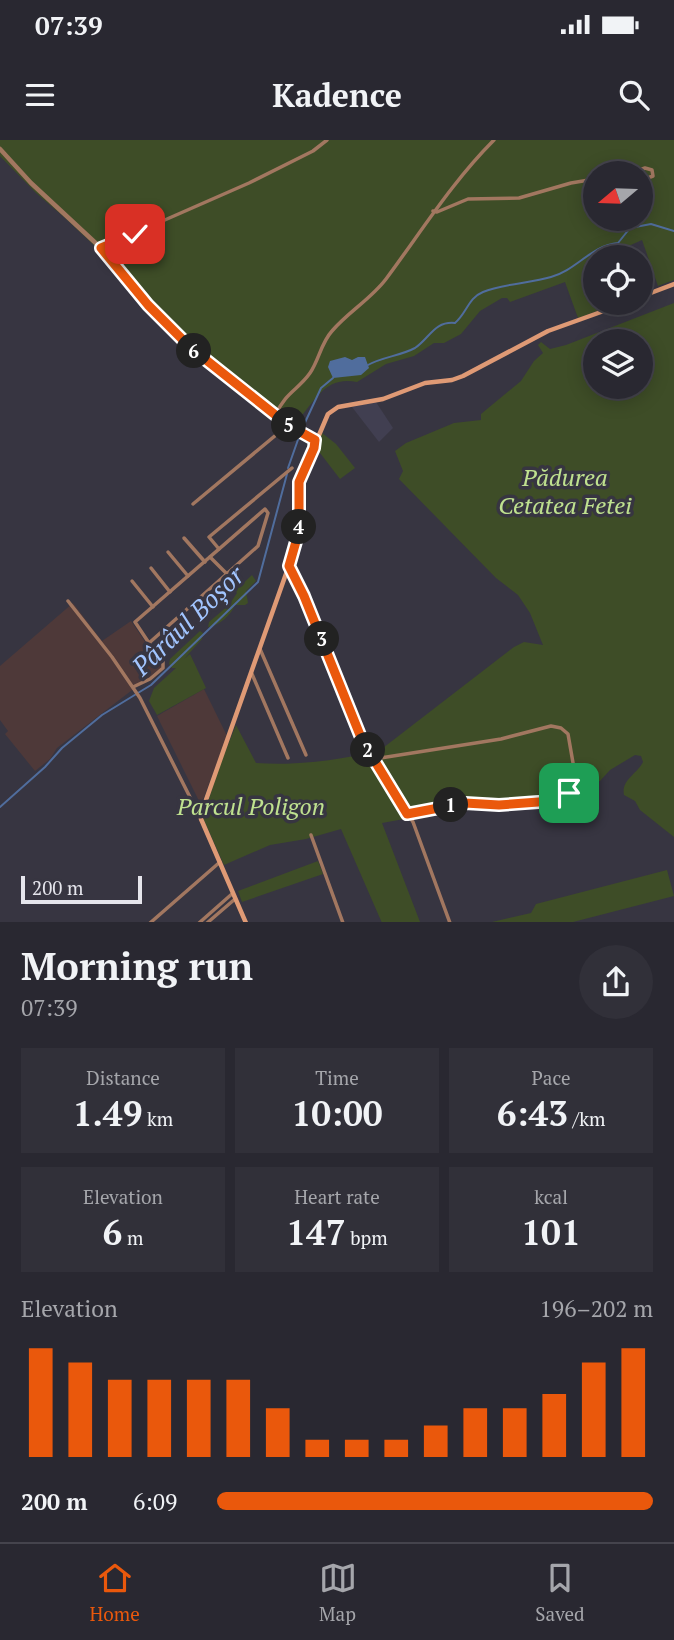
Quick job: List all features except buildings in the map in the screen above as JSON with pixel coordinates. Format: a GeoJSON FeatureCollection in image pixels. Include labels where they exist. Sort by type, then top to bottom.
{"type":"FeatureCollection","features":[{"type":"Feature","properties":{"kind":"main road"},"geometry":{"type":"LineString","coordinates":[[653,292],[674,284]]}},
{"type":"Feature","properties":{"kind":"main road"},"geometry":{"type":"LineString","coordinates":[[246,922],[201,819],[202,809],[289,566],[299,531],[299,482],[325,417],[334,408],[383,400],[419,385],[463,376],[548,331],[593,315]]}},
{"type":"Feature","properties":{"kind":"street"},"geometry":{"type":"LineString","coordinates":[[101,248],[239,188],[313,151],[327,140]]}},
{"type":"Feature","properties":{"kind":"street"},"geometry":{"type":"LineString","coordinates":[[276,414],[286,395],[310,373],[332,330],[383,282],[433,211],[455,187],[474,160],[494,140]]}},
{"type":"Feature","properties":{"kind":"street"},"geometry":{"type":"LineString","coordinates":[[0,149],[31,184],[101,248],[148,305],[191,348],[288,425],[315,440]]}},
{"type":"Feature","properties":{"kind":"street"},"geometry":{"type":"LineString","coordinates":[[433,211],[437,212],[467,199],[519,198],[583,181]]}},
{"type":"Feature","properties":{"kind":"street"},"geometry":{"type":"LineString","coordinates":[[193,504],[288,425]]}},
{"type":"Feature","properties":{"kind":"street"},"geometry":{"type":"LineString","coordinates":[[219,549],[209,537],[292,468]]}},
{"type":"Feature","properties":{"kind":"street"},"geometry":{"type":"LineString","coordinates":[[134,689],[163,668],[163,662],[149,643],[135,622],[265,509],[268,513],[258,546],[149,643]]}},
{"type":"Feature","properties":{"kind":"street"},"geometry":{"type":"LineString","coordinates":[[184,538],[205,562]]}},
{"type":"Feature","properties":{"kind":"street"},"geometry":{"type":"LineString","coordinates":[[168,552],[188,576]]}},
{"type":"Feature","properties":{"kind":"street"},"geometry":{"type":"LineString","coordinates":[[210,557],[227,574]]}},
{"type":"Feature","properties":{"kind":"street"},"geometry":{"type":"LineString","coordinates":[[289,566],[304,596],[362,740],[412,822],[450,922]]}},
{"type":"Feature","properties":{"kind":"street"},"geometry":{"type":"LineString","coordinates":[[150,568],[170,592]]}},
{"type":"Feature","properties":{"kind":"street"},"geometry":{"type":"LineString","coordinates":[[132,581],[153,607]]}},
{"type":"Feature","properties":{"kind":"street"},"geometry":{"type":"LineString","coordinates":[[68,601],[140,698],[201,819]]}},
{"type":"Feature","properties":{"kind":"street"},"geometry":{"type":"LineString","coordinates":[[260,649],[306,755]]}},
{"type":"Feature","properties":{"kind":"street"},"geometry":{"type":"LineString","coordinates":[[252,674],[288,758]]}},
{"type":"Feature","properties":{"kind":"street"},"geometry":{"type":"LineString","coordinates":[[374,759],[501,739],[551,726],[561,728],[568,734],[576,780],[572,789],[559,799],[499,805],[465,803],[407,814]]}},
{"type":"Feature","properties":{"kind":"street"},"geometry":{"type":"LineString","coordinates":[[311,835],[343,922]]}},
{"type":"Feature","properties":{"kind":"street"},"geometry":{"type":"LineString","coordinates":[[150,922],[220,862]]}},
{"type":"Feature","properties":{"kind":"street"},"geometry":{"type":"LineString","coordinates":[[200,922],[233,893]]}},
{"type":"Feature","properties":{"kind":"street"},"geometry":{"type":"LineString","coordinates":[[207,922],[235,899]]}},
{"type":"Feature","properties":{"kind":"shaded area"},"geometry":{"type":"Polygon","coordinates":[[[376,402],[393,428],[379,442],[352,407],[376,402]]]}},
{"type":"Feature","properties":{"kind":"shaded area"},"geometry":{"type":"Polygon","coordinates":[[[73,603],[102,641],[131,621],[162,667],[57,748],[50,759],[35,771],[5,734],[8,731],[0,720],[0,666],[73,603]]]}},
{"type":"Feature","properties":{"kind":"shaded area"},"geometry":{"type":"Polygon","coordinates":[[[204,689],[227,736],[201,805],[157,716],[204,689]]]}},
{"type":"Feature","properties":{"kind":"green space"},"geometry":{"type":"Polygon","coordinates":[[[0,140],[674,140],[674,280],[658,286],[653,272],[653,245],[644,245],[642,240],[631,245],[583,245],[583,315],[586,315],[578,318],[565,282],[510,302],[507,298],[502,298],[480,311],[461,334],[444,343],[434,343],[414,356],[386,364],[357,382],[346,381],[329,386],[298,420],[291,417],[283,424],[179,345],[100,251],[0,156],[0,140]]]}},
{"type":"Feature","properties":{"kind":"green space","name":"Pădurea Cetatea Fetei"},"geometry":{"type":"Polygon","coordinates":[[[674,303],[674,837],[640,810],[635,801],[624,795],[627,781],[643,762],[641,756],[635,755],[610,770],[600,781],[582,781],[572,797],[556,804],[470,807],[382,823],[420,922],[382,922],[341,829],[270,845],[224,865],[203,818],[236,725],[256,763],[318,762],[379,751],[514,647],[524,642],[543,645],[530,613],[518,595],[496,578],[399,479],[403,471],[395,451],[406,443],[454,423],[481,420],[481,414],[521,381],[534,361],[543,353],[538,345],[541,342],[550,349],[583,338],[583,399],[653,399],[653,329],[607,329],[643,315],[653,315],[653,311],[674,303]]]}},
{"type":"Feature","properties":{"kind":"green space"},"geometry":{"type":"Polygon","coordinates":[[[322,433],[336,444],[355,468],[340,479],[317,449],[322,433]]]}},
{"type":"Feature","properties":{"kind":"green space"},"geometry":{"type":"Polygon","coordinates":[[[252,575],[256,581],[246,591],[248,603],[235,605],[224,619],[208,627],[209,622],[229,605],[237,593],[235,591],[252,575]]]}},
{"type":"Feature","properties":{"kind":"green space"},"geometry":{"type":"Polygon","coordinates":[[[200,631],[203,633],[202,639],[184,659],[190,654],[206,688],[157,715],[149,701],[154,688],[176,668],[169,664],[170,659],[200,631]]]}},
{"type":"Feature","properties":{"kind":"green space"},"geometry":{"type":"Polygon","coordinates":[[[318,861],[323,874],[242,902],[238,891],[318,861]]]}},
{"type":"Feature","properties":{"kind":"green space"},"geometry":{"type":"Polygon","coordinates":[[[667,870],[674,896],[573,922],[492,922],[531,913],[536,904],[667,870]]]}},
{"type":"Feature","properties":{"kind":"water"},"geometry":{"type":"Polygon","coordinates":[[[345,357],[352,360],[365,357],[369,368],[361,375],[333,378],[328,367],[330,361],[345,357]]]}},
{"type":"Feature","properties":{"kind":"waterway","name":"Pârâul Boșor"},"geometry":{"type":"LineString","coordinates":[[368,365],[415,348],[437,327],[455,323],[474,298],[483,292],[560,274],[600,248],[618,243],[630,228],[651,224],[674,231]]}},
{"type":"Feature","properties":{"kind":"waterway","name":"Pârâul Boșor"},"geometry":{"type":"LineString","coordinates":[[302,429],[321,388],[333,378]]}},
{"type":"Feature","properties":{"kind":"waterway","name":"Pârâul Boșor"},"geometry":{"type":"LineString","coordinates":[[288,468],[300,434]]}},
{"type":"Feature","properties":{"kind":"waterway","name":"Pârâul Boșor"},"geometry":{"type":"LineString","coordinates":[[0,807],[62,748],[102,715],[151,685],[258,582],[287,474]]}},
{"type":"Feature","properties":{"kind":"route"},"geometry":{"type":"LineString","coordinates":[[135,234],[101,248],[148,305],[191,348],[288,425],[315,440],[316,444],[299,482],[299,531],[289,566],[304,596],[362,740],[407,814],[465,803],[499,805],[552,801],[569,793]]}},
{"type":"Feature","properties":{"kind":"park label","name":"Parcul Poligon"},"geometry":{"type":"Point","coordinates":[251,807]}}]}
